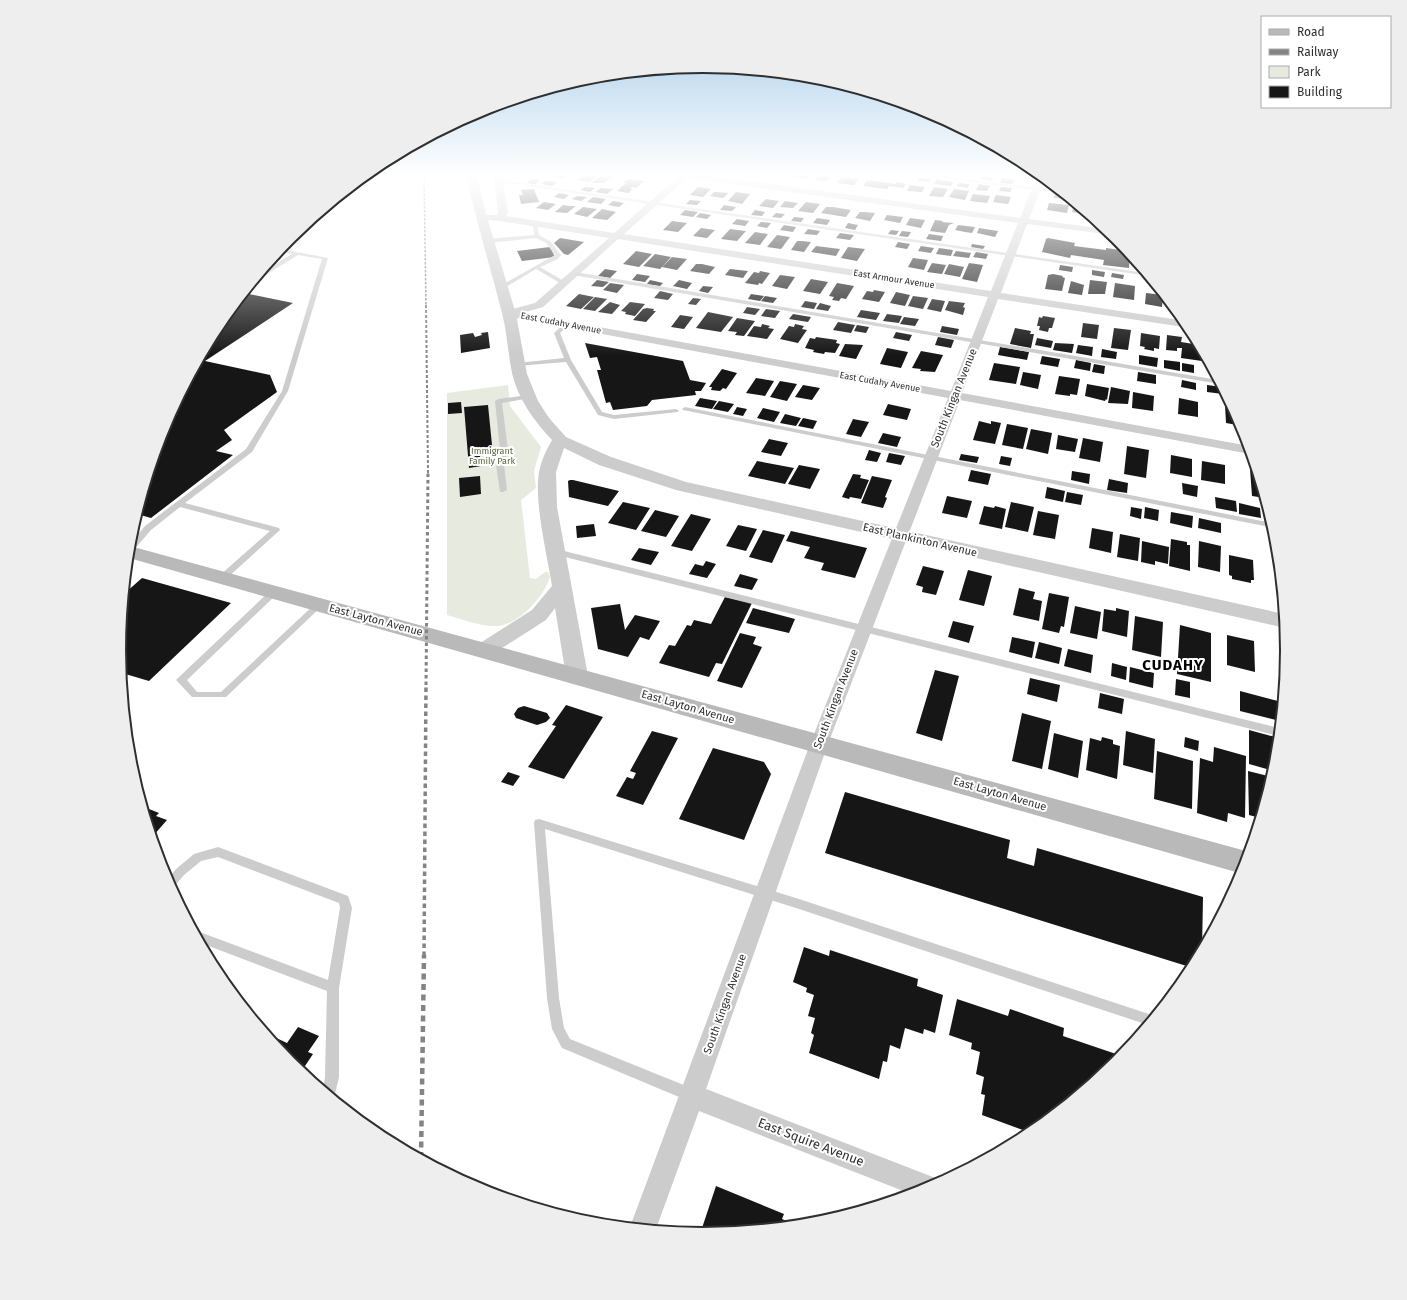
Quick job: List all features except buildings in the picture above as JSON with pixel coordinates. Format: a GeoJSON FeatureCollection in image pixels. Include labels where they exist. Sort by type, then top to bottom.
{"type":"FeatureCollection","features":[{"type":"Feature","properties":{"kind":"main road","name":"East Layton Avenue"},"geometry":{"type":"LineString","coordinates":[[135,553],[1241,861]]}},
{"type":"Feature","properties":{"kind":"street"},"geometry":{"type":"LineString","coordinates":[[486,235],[509,314],[518,365],[528,397],[543,420],[560,440],[550,458],[546,479],[548,507],[577,676]]}},
{"type":"Feature","properties":{"kind":"street","name":"East Armour Avenue"},"geometry":{"type":"LineString","coordinates":[[607,235],[1179,324]]}},
{"type":"Feature","properties":{"kind":"street","name":"South Kingan Avenue"},"geometry":{"type":"LineString","coordinates":[[645,1224],[819,744],[1018,235]]}},
{"type":"Feature","properties":{"kind":"street"},"geometry":{"type":"LineString","coordinates":[[509,314],[539,304],[575,274],[616,236]]}},
{"type":"Feature","properties":{"kind":"street","name":"East Cudahy Avenue"},"geometry":{"type":"LineString","coordinates":[[509,314],[1244,449]]}},
{"type":"Feature","properties":{"kind":"street","name":"East Plankinton Avenue"},"geometry":{"type":"LineString","coordinates":[[560,440],[604,461],[682,486],[1279,620]]}},
{"type":"Feature","properties":{"kind":"street"},"geometry":{"type":"LineString","coordinates":[[484,650],[539,615],[562,586]]}},
{"type":"Feature","properties":{"kind":"street","name":"East Squire Avenue"},"geometry":{"type":"LineString","coordinates":[[692,1096],[920,1184]]}},
{"type":"Feature","properties":{"kind":"lane"},"geometry":{"type":"LineString","coordinates":[[867,235],[1140,274]]}},
{"type":"Feature","properties":{"kind":"lane"},"geometry":{"type":"LineString","coordinates":[[488,241],[537,236],[548,242],[558,255],[556,258],[536,267],[502,287]]}},
{"type":"Feature","properties":{"kind":"lane"},"geometry":{"type":"LineString","coordinates":[[137,541],[148,528],[249,450],[285,391],[325,258],[287,251]]}},
{"type":"Feature","properties":{"kind":"lane"},"geometry":{"type":"LineString","coordinates":[[270,270],[297,253]]}},
{"type":"Feature","properties":{"kind":"lane"},"geometry":{"type":"LineString","coordinates":[[536,267],[564,283]]}},
{"type":"Feature","properties":{"kind":"lane"},"geometry":{"type":"LineString","coordinates":[[575,274],[1213,381]]}},
{"type":"Feature","properties":{"kind":"lane"},"geometry":{"type":"LineString","coordinates":[[566,324],[557,333],[568,360],[600,414],[614,417],[676,411]]}},
{"type":"Feature","properties":{"kind":"lane"},"geometry":{"type":"LineString","coordinates":[[518,365],[568,360]]}},
{"type":"Feature","properties":{"kind":"lane"},"geometry":{"type":"LineString","coordinates":[[503,490],[500,465],[504,450],[498,401],[528,397]]}},
{"type":"Feature","properties":{"kind":"lane"},"geometry":{"type":"LineString","coordinates":[[685,409],[1266,525]]}},
{"type":"Feature","properties":{"kind":"lane"},"geometry":{"type":"LineString","coordinates":[[179,504],[276,530],[224,577]]}},
{"type":"Feature","properties":{"kind":"lane"},"geometry":{"type":"LineString","coordinates":[[556,552],[1275,731]]}},
{"type":"Feature","properties":{"kind":"lane"},"geometry":{"type":"LineString","coordinates":[[274,592],[181,680],[195,695],[223,695],[319,605]]}},
{"type":"Feature","properties":{"kind":"lane"},"geometry":{"type":"LineString","coordinates":[[692,1096],[566,1044],[558,1029],[553,998],[539,823],[766,893],[1147,1019]]}},
{"type":"Feature","properties":{"kind":"lane"},"geometry":{"type":"LineString","coordinates":[[174,880],[180,872],[198,856],[218,852],[344,900],[346,908],[333,988],[332,1077],[330,1090]]}},
{"type":"Feature","properties":{"kind":"lane"},"geometry":{"type":"LineString","coordinates":[[205,939],[333,988]]}},
{"type":"Feature","properties":{"kind":"green space","name":"Immigrant Family Park"},"geometry":{"type":"Polygon","coordinates":[[[508,385],[510,406],[541,447],[534,471],[536,488],[521,500],[530,578],[536,579],[545,572],[548,572],[550,577],[542,594],[528,610],[511,622],[492,626],[447,615],[447,393],[508,385]]]}},
{"type":"Feature","properties":{"kind":"railway"},"geometry":{"type":"LineString","coordinates":[[425,235],[426,306]]}},
{"type":"Feature","properties":{"kind":"railway"},"geometry":{"type":"LineString","coordinates":[[426,305],[428,473]]}},
{"type":"Feature","properties":{"kind":"railway"},"geometry":{"type":"LineString","coordinates":[[426,685],[428,473]]}},
{"type":"Feature","properties":{"kind":"railway"},"geometry":{"type":"LineString","coordinates":[[424,956],[426,684]]}},
{"type":"Feature","properties":{"kind":"railway"},"geometry":{"type":"LineString","coordinates":[[421,1153],[424,955]]}},
{"type":"Feature","properties":{"kind":"district","name":"CUDAHY"},"geometry":{"type":"Point","coordinates":[1173,665]}}]}
